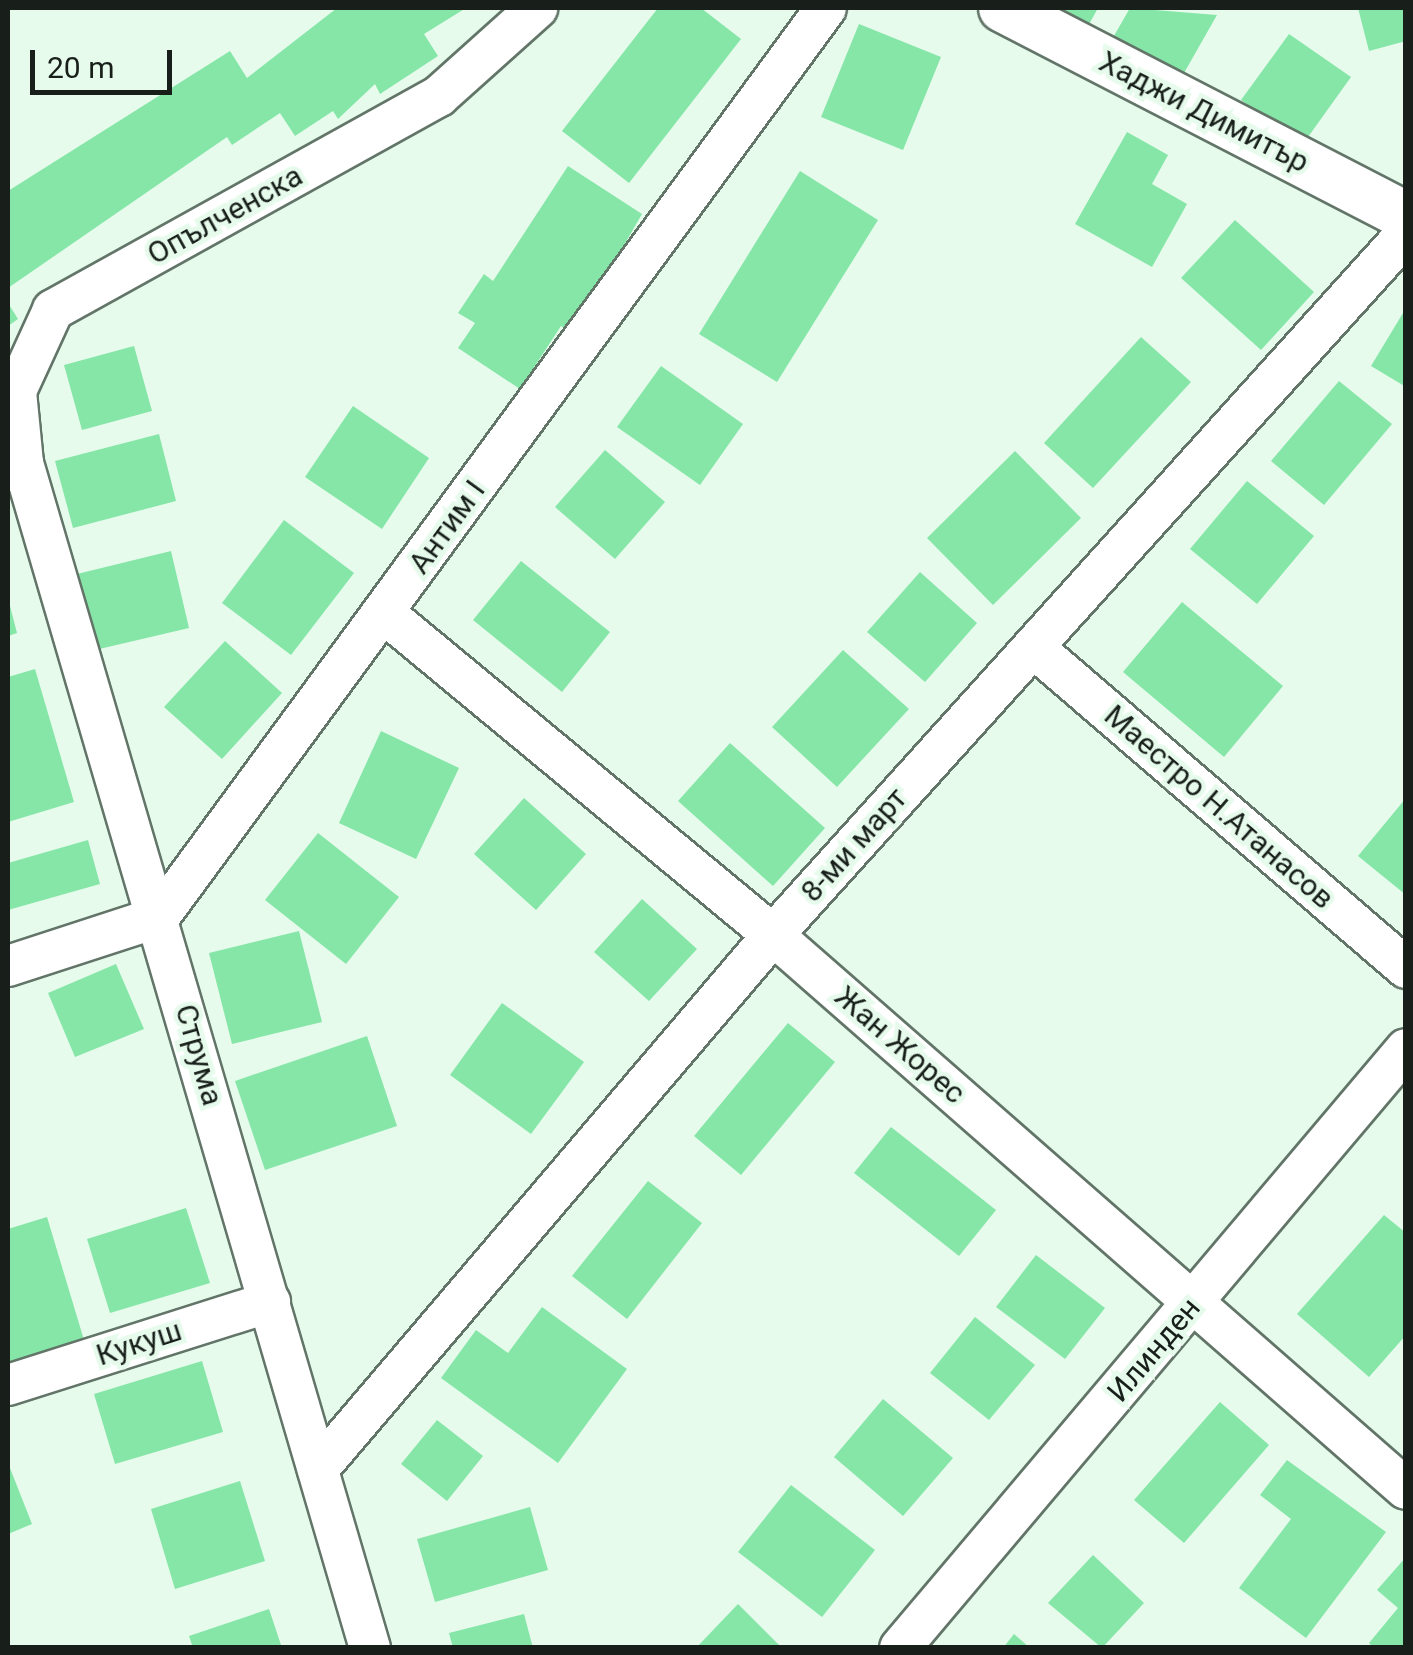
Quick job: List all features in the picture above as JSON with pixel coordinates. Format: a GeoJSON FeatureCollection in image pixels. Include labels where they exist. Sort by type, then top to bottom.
{"type":"FeatureCollection","features":[{"type":"Feature","properties":{"kind":"street","name":"Опълченска"},"geometry":{"type":"LineString","coordinates":[[16,467],[16,391],[53,310],[438,96],[537,8]]}},
{"type":"Feature","properties":{"kind":"street","name":"Антим I"},"geometry":{"type":"LineString","coordinates":[[159,916],[826,8]]}},
{"type":"Feature","properties":{"kind":"street","name":"Хаджи Димитър"},"geometry":{"type":"LineString","coordinates":[[1003,8],[1406,216]]}},
{"type":"Feature","properties":{"kind":"street","name":"8-ми март"},"geometry":{"type":"LineString","coordinates":[[318,1469],[773,935],[1406,234]]}},
{"type":"Feature","properties":{"kind":"street","name":"Струма"},"geometry":{"type":"LineString","coordinates":[[16,467],[159,916],[370,1648]]}},
{"type":"Feature","properties":{"kind":"street","name":"Жан Жорес"},"geometry":{"type":"LineString","coordinates":[[384,613],[773,935],[1196,1301],[1406,1489]]}},
{"type":"Feature","properties":{"kind":"street","name":"Маестро Н.Атанасов"},"geometry":{"type":"LineString","coordinates":[[1033,647],[1406,968]]}},
{"type":"Feature","properties":{"kind":"street"},"geometry":{"type":"LineString","coordinates":[[8,966],[159,916]]}},
{"type":"Feature","properties":{"kind":"street","name":"Илинден"},"geometry":{"type":"LineString","coordinates":[[900,1648],[1406,1050]]}},
{"type":"Feature","properties":{"kind":"street","name":"Кукуш"},"geometry":{"type":"LineString","coordinates":[[8,1385],[270,1302]]}},
{"type":"Feature","properties":{"kind":"building"},"geometry":{"type":"Polygon","coordinates":[[[337,8],[466,8],[424,34],[438,56],[380,94],[375,84],[338,119],[333,111],[295,136],[280,113],[232,145],[227,137],[8,288],[8,191],[230,51],[247,78],[337,8]]]}},
{"type":"Feature","properties":{"kind":"building"},"geometry":{"type":"Polygon","coordinates":[[[658,8],[701,8],[741,39],[629,183],[562,131],[658,8]]]}},
{"type":"Feature","properties":{"kind":"building"},"geometry":{"type":"Polygon","coordinates":[[[1048,8],[1098,8],[1087,28],[1048,8]]]}},
{"type":"Feature","properties":{"kind":"building"},"geometry":{"type":"Polygon","coordinates":[[[1130,8],[1217,15],[1180,80],[1111,41],[1130,8]]]}},
{"type":"Feature","properties":{"kind":"building"},"geometry":{"type":"Polygon","coordinates":[[[1358,8],[1406,8],[1406,41],[1369,51],[1358,8]]]}},
{"type":"Feature","properties":{"kind":"building"},"geometry":{"type":"Polygon","coordinates":[[[859,24],[941,57],[903,150],[821,117],[859,24]]]}},
{"type":"Feature","properties":{"kind":"building"},"geometry":{"type":"Polygon","coordinates":[[[1289,34],[1351,77],[1303,144],[1241,100],[1289,34]]]}},
{"type":"Feature","properties":{"kind":"building"},"geometry":{"type":"Polygon","coordinates":[[[1127,132],[1168,155],[1152,184],[1187,204],[1152,267],[1075,224],[1127,132]]]}},
{"type":"Feature","properties":{"kind":"building"},"geometry":{"type":"Polygon","coordinates":[[[568,166],[642,214],[573,334],[561,326],[520,389],[458,348],[475,323],[458,313],[484,274],[493,281],[568,166]]]}},
{"type":"Feature","properties":{"kind":"building"},"geometry":{"type":"Polygon","coordinates":[[[800,171],[878,220],[777,382],[699,334],[800,171]]]}},
{"type":"Feature","properties":{"kind":"building"},"geometry":{"type":"Polygon","coordinates":[[[1235,220],[1314,292],[1261,350],[1181,278],[1235,220]]]}},
{"type":"Feature","properties":{"kind":"building"},"geometry":{"type":"Polygon","coordinates":[[[8,303],[18,319],[8,326],[8,303]]]}},
{"type":"Feature","properties":{"kind":"building"},"geometry":{"type":"Polygon","coordinates":[[[1406,308],[1406,387],[1371,366],[1406,308]]]}},
{"type":"Feature","properties":{"kind":"building"},"geometry":{"type":"Polygon","coordinates":[[[1141,337],[1191,382],[1093,488],[1044,443],[1141,337]]]}},
{"type":"Feature","properties":{"kind":"building"},"geometry":{"type":"Polygon","coordinates":[[[134,346],[152,411],[82,430],[64,365],[134,346]]]}},
{"type":"Feature","properties":{"kind":"building"},"geometry":{"type":"Polygon","coordinates":[[[661,366],[743,424],[700,485],[617,427],[661,366]]]}},
{"type":"Feature","properties":{"kind":"building"},"geometry":{"type":"Polygon","coordinates":[[[1339,381],[1392,424],[1324,505],[1271,461],[1339,381]]]}},
{"type":"Feature","properties":{"kind":"building"},"geometry":{"type":"Polygon","coordinates":[[[353,406],[429,458],[382,529],[305,477],[353,406]]]}},
{"type":"Feature","properties":{"kind":"building"},"geometry":{"type":"Polygon","coordinates":[[[159,434],[176,501],[73,528],[55,461],[159,434]]]}},
{"type":"Feature","properties":{"kind":"building"},"geometry":{"type":"Polygon","coordinates":[[[605,450],[665,502],[615,559],[555,507],[605,450]]]}},
{"type":"Feature","properties":{"kind":"building"},"geometry":{"type":"Polygon","coordinates":[[[1015,451],[1081,518],[993,605],[927,538],[1015,451]]]}},
{"type":"Feature","properties":{"kind":"building"},"geometry":{"type":"Polygon","coordinates":[[[1247,481],[1314,536],[1257,604],[1190,549],[1247,481]]]}},
{"type":"Feature","properties":{"kind":"building"},"geometry":{"type":"Polygon","coordinates":[[[284,520],[354,573],[291,655],[222,603],[284,520]]]}},
{"type":"Feature","properties":{"kind":"building"},"geometry":{"type":"Polygon","coordinates":[[[171,551],[189,628],[95,650],[77,574],[171,551]]]}},
{"type":"Feature","properties":{"kind":"building"},"geometry":{"type":"Polygon","coordinates":[[[521,561],[610,632],[562,692],[473,620],[521,561]]]}},
{"type":"Feature","properties":{"kind":"building"},"geometry":{"type":"Polygon","coordinates":[[[920,572],[977,623],[925,682],[867,632],[920,572]]]}},
{"type":"Feature","properties":{"kind":"building"},"geometry":{"type":"Polygon","coordinates":[[[1182,602],[1283,686],[1224,757],[1123,672],[1182,602]]]}},
{"type":"Feature","properties":{"kind":"building"},"geometry":{"type":"Polygon","coordinates":[[[8,603],[17,633],[8,636],[8,603]]]}},
{"type":"Feature","properties":{"kind":"building"},"geometry":{"type":"Polygon","coordinates":[[[225,641],[282,693],[222,759],[164,707],[225,641]]]}},
{"type":"Feature","properties":{"kind":"building"},"geometry":{"type":"Polygon","coordinates":[[[843,650],[909,709],[837,787],[772,727],[843,650]]]}},
{"type":"Feature","properties":{"kind":"building"},"geometry":{"type":"Polygon","coordinates":[[[35,669],[74,802],[8,822],[8,677],[35,669]]]}},
{"type":"Feature","properties":{"kind":"building"},"geometry":{"type":"Polygon","coordinates":[[[381,731],[459,768],[416,859],[339,823],[381,731]]]}},
{"type":"Feature","properties":{"kind":"building"},"geometry":{"type":"Polygon","coordinates":[[[730,743],[825,828],[773,886],[678,801],[730,743]]]}},
{"type":"Feature","properties":{"kind":"building"},"geometry":{"type":"Polygon","coordinates":[[[524,798],[586,854],[536,910],[474,854],[524,798]]]}},
{"type":"Feature","properties":{"kind":"building"},"geometry":{"type":"Polygon","coordinates":[[[1406,798],[1406,895],[1358,856],[1406,798]]]}},
{"type":"Feature","properties":{"kind":"building"},"geometry":{"type":"Polygon","coordinates":[[[318,833],[399,897],[346,964],[265,900],[318,833]]]}},
{"type":"Feature","properties":{"kind":"building"},"geometry":{"type":"Polygon","coordinates":[[[88,840],[100,884],[8,910],[8,863],[88,840]]]}},
{"type":"Feature","properties":{"kind":"building"},"geometry":{"type":"Polygon","coordinates":[[[642,899],[697,949],[649,1001],[594,952],[642,899]]]}},
{"type":"Feature","properties":{"kind":"building"},"geometry":{"type":"Polygon","coordinates":[[[299,931],[322,1022],[232,1044],[209,953],[299,931]]]}},
{"type":"Feature","properties":{"kind":"building"},"geometry":{"type":"Polygon","coordinates":[[[116,964],[144,1029],[75,1057],[48,993],[116,964]]]}},
{"type":"Feature","properties":{"kind":"building"},"geometry":{"type":"Polygon","coordinates":[[[502,1003],[584,1062],[531,1134],[450,1075],[502,1003]]]}},
{"type":"Feature","properties":{"kind":"building"},"geometry":{"type":"Polygon","coordinates":[[[788,1023],[835,1062],[741,1175],[694,1136],[788,1023]]]}},
{"type":"Feature","properties":{"kind":"building"},"geometry":{"type":"Polygon","coordinates":[[[367,1036],[397,1126],[265,1170],[235,1081],[367,1036]]]}},
{"type":"Feature","properties":{"kind":"building"},"geometry":{"type":"Polygon","coordinates":[[[891,1127],[996,1210],[959,1256],[854,1173],[891,1127]]]}},
{"type":"Feature","properties":{"kind":"building"},"geometry":{"type":"Polygon","coordinates":[[[648,1181],[702,1223],[627,1319],[572,1276],[648,1181]]]}},
{"type":"Feature","properties":{"kind":"building"},"geometry":{"type":"Polygon","coordinates":[[[186,1208],[210,1283],[110,1313],[87,1239],[186,1208]]]}},
{"type":"Feature","properties":{"kind":"building"},"geometry":{"type":"Polygon","coordinates":[[[1384,1215],[1406,1233],[1406,1335],[1369,1377],[1297,1314],[1384,1215]]]}},
{"type":"Feature","properties":{"kind":"building"},"geometry":{"type":"Polygon","coordinates":[[[47,1217],[84,1340],[8,1363],[8,1229],[47,1217]]]}},
{"type":"Feature","properties":{"kind":"building"},"geometry":{"type":"Polygon","coordinates":[[[1036,1255],[1105,1308],[1065,1359],[996,1307],[1036,1255]]]}},
{"type":"Feature","properties":{"kind":"building"},"geometry":{"type":"Polygon","coordinates":[[[542,1307],[627,1369],[558,1463],[441,1378],[476,1330],[508,1353],[542,1307]]]}},
{"type":"Feature","properties":{"kind":"building"},"geometry":{"type":"Polygon","coordinates":[[[975,1317],[1035,1365],[989,1420],[930,1373],[975,1317]]]}},
{"type":"Feature","properties":{"kind":"building"},"geometry":{"type":"Polygon","coordinates":[[[202,1361],[223,1432],[115,1464],[94,1394],[202,1361]]]}},
{"type":"Feature","properties":{"kind":"building"},"geometry":{"type":"Polygon","coordinates":[[[883,1399],[953,1458],[903,1516],[834,1457],[883,1399]]]}},
{"type":"Feature","properties":{"kind":"building"},"geometry":{"type":"Polygon","coordinates":[[[1220,1402],[1269,1445],[1184,1543],[1134,1500],[1220,1402]]]}},
{"type":"Feature","properties":{"kind":"building"},"geometry":{"type":"Polygon","coordinates":[[[437,1420],[483,1456],[447,1501],[401,1464],[437,1420]]]}},
{"type":"Feature","properties":{"kind":"building"},"geometry":{"type":"Polygon","coordinates":[[[1287,1460],[1386,1532],[1306,1638],[1239,1588],[1291,1519],[1260,1495],[1287,1460]]]}},
{"type":"Feature","properties":{"kind":"building"},"geometry":{"type":"Polygon","coordinates":[[[8,1463],[32,1524],[8,1534],[8,1463]]]}},
{"type":"Feature","properties":{"kind":"building"},"geometry":{"type":"Polygon","coordinates":[[[240,1481],[265,1561],[175,1589],[151,1509],[240,1481]]]}},
{"type":"Feature","properties":{"kind":"building"},"geometry":{"type":"Polygon","coordinates":[[[791,1485],[875,1550],[822,1617],[738,1552],[791,1485]]]}},
{"type":"Feature","properties":{"kind":"building"},"geometry":{"type":"Polygon","coordinates":[[[530,1507],[548,1570],[435,1602],[417,1539],[530,1507]]]}},
{"type":"Feature","properties":{"kind":"building"},"geometry":{"type":"Polygon","coordinates":[[[1093,1555],[1144,1603],[1102,1648],[1048,1603],[1093,1555]]]}},
{"type":"Feature","properties":{"kind":"building"},"geometry":{"type":"Polygon","coordinates":[[[1406,1557],[1406,1648],[1374,1648],[1369,1643],[1398,1608],[1377,1590],[1406,1557]]]}},
{"type":"Feature","properties":{"kind":"building"},"geometry":{"type":"Polygon","coordinates":[[[738,1604],[782,1648],[696,1648],[738,1604]]]}},
{"type":"Feature","properties":{"kind":"building"},"geometry":{"type":"Polygon","coordinates":[[[269,1609],[282,1648],[193,1648],[189,1636],[269,1609]]]}},
{"type":"Feature","properties":{"kind":"building"},"geometry":{"type":"Polygon","coordinates":[[[524,1614],[533,1648],[453,1648],[449,1633],[524,1614]]]}},
{"type":"Feature","properties":{"kind":"building"},"geometry":{"type":"Polygon","coordinates":[[[1014,1634],[1030,1648],[1003,1648],[1014,1634]]]}}]}
